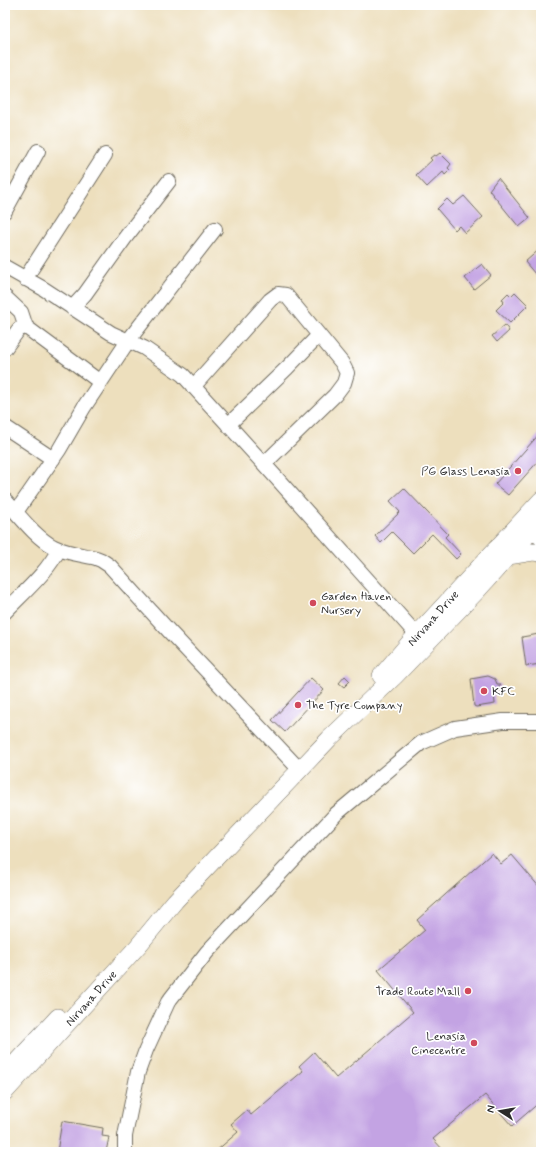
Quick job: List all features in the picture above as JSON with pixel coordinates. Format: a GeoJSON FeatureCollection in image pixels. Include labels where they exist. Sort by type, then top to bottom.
{"type":"FeatureCollection","features":[{"type":"Feature","properties":{"kind":"main road","name":"Nirvana Drive"},"geometry":{"type":"LineString","coordinates":[[5,1074],[108,962],[174,901],[329,739],[395,676],[478,591],[534,527],[541,500]]}},
{"type":"Feature","properties":{"kind":"main road","name":"Nirvana Drive"},"geometry":{"type":"LineString","coordinates":[[329,739],[373,684],[417,635],[534,527]]}},
{"type":"Feature","properties":{"kind":"main road"},"geometry":{"type":"LineString","coordinates":[[508,556],[533,552],[541,553]]}},
{"type":"Feature","properties":{"kind":"main road","name":"Nirvana Drive"},"geometry":{"type":"LineString","coordinates":[[5,1092],[138,946],[174,901]]}},
{"type":"Feature","properties":{"kind":"street"},"geometry":{"type":"LineString","coordinates":[[5,211],[38,151]]}},
{"type":"Feature","properties":{"kind":"street"},"geometry":{"type":"LineString","coordinates":[[25,279],[105,155]]}},
{"type":"Feature","properties":{"kind":"street"},"geometry":{"type":"LineString","coordinates":[[72,308],[85,294],[125,238],[169,181]]}},
{"type":"Feature","properties":{"kind":"street"},"geometry":{"type":"LineString","coordinates":[[16,512],[53,459],[84,407],[128,341],[214,229]]}},
{"type":"Feature","properties":{"kind":"street"},"geometry":{"type":"LineString","coordinates":[[5,267],[111,333],[144,348],[183,376],[417,635]]}},
{"type":"Feature","properties":{"kind":"street"},"geometry":{"type":"LineString","coordinates":[[193,387],[270,300],[278,294],[286,295],[342,363],[347,373],[344,383],[335,396],[264,464]]}},
{"type":"Feature","properties":{"kind":"street"},"geometry":{"type":"LineString","coordinates":[[5,297],[22,312],[26,327],[100,382]]}},
{"type":"Feature","properties":{"kind":"street"},"geometry":{"type":"LineString","coordinates":[[5,348],[19,329],[26,327]]}},
{"type":"Feature","properties":{"kind":"street"},"geometry":{"type":"LineString","coordinates":[[228,425],[319,335]]}},
{"type":"Feature","properties":{"kind":"street"},"geometry":{"type":"LineString","coordinates":[[5,427],[53,459]]}},
{"type":"Feature","properties":{"kind":"street"},"geometry":{"type":"LineString","coordinates":[[5,500],[45,541],[59,549],[96,558],[110,566],[300,770]]}},
{"type":"Feature","properties":{"kind":"street"},"geometry":{"type":"LineString","coordinates":[[5,612],[37,579],[54,559],[59,549]]}},
{"type":"Feature","properties":{"kind":"street"},"geometry":{"type":"LineString","coordinates":[[125,1152],[124,1136],[138,1072],[146,1050],[168,1002],[207,952],[336,814],[421,743],[456,728],[503,721],[541,721]]}},
{"type":"Feature","properties":{"kind":"building"},"geometry":{"type":"Polygon","coordinates":[[[440,153],[451,164],[448,168],[450,170],[445,175],[443,172],[427,187],[416,175],[432,160],[430,158],[440,153]]]}},
{"type":"Feature","properties":{"kind":"building"},"geometry":{"type":"Polygon","coordinates":[[[498,178],[530,218],[519,227],[489,190],[498,178]]]}},
{"type":"Feature","properties":{"kind":"building"},"geometry":{"type":"Polygon","coordinates":[[[464,196],[483,217],[465,233],[459,226],[455,230],[437,209],[447,199],[453,205],[464,196]]]}},
{"type":"Feature","properties":{"kind":"building"},"geometry":{"type":"Polygon","coordinates":[[[541,248],[541,281],[525,262],[541,248]]]}},
{"type":"Feature","properties":{"kind":"building"},"geometry":{"type":"Polygon","coordinates":[[[482,264],[491,275],[474,289],[465,278],[482,264]]]}},
{"type":"Feature","properties":{"kind":"building"},"geometry":{"type":"Polygon","coordinates":[[[515,292],[528,305],[510,323],[496,310],[504,302],[502,299],[508,293],[511,296],[515,292]]]}},
{"type":"Feature","properties":{"kind":"building"},"geometry":{"type":"Polygon","coordinates":[[[505,325],[509,331],[497,342],[492,336],[505,325]]]}},
{"type":"Feature","properties":{"kind":"building","name":"PG Glass Lenasia"},"geometry":{"type":"Polygon","coordinates":[[[541,432],[541,458],[508,495],[495,484],[541,432]]]}},
{"type":"Feature","properties":{"kind":"building"},"geometry":{"type":"Polygon","coordinates":[[[404,488],[448,534],[445,537],[461,554],[456,559],[432,534],[413,553],[392,532],[381,543],[375,536],[400,512],[390,501],[404,488]]]}},
{"type":"Feature","properties":{"kind":"building"},"geometry":{"type":"Polygon","coordinates":[[[539,634],[541,664],[526,666],[522,637],[539,634]]]}},
{"type":"Feature","properties":{"kind":"building"},"geometry":{"type":"Polygon","coordinates":[[[345,676],[350,681],[344,687],[339,683],[345,676]]]}},
{"type":"Feature","properties":{"kind":"building","name":"KFC"},"geometry":{"type":"Polygon","coordinates":[[[488,676],[495,679],[497,684],[501,684],[494,694],[495,704],[476,707],[474,706],[471,679],[488,676]]]}},
{"type":"Feature","properties":{"kind":"building","name":"The Tyre Company"},"geometry":{"type":"Polygon","coordinates":[[[311,678],[324,690],[285,732],[272,720],[311,678]]]}},
{"type":"Feature","properties":{"kind":"building","name":"Trade Route Mall"},"geometry":{"type":"Polygon","coordinates":[[[492,853],[501,864],[512,855],[541,889],[541,1101],[512,1126],[485,1095],[433,1139],[445,1152],[215,1152],[238,1132],[231,1124],[247,1110],[251,1115],[303,1071],[299,1066],[314,1052],[336,1078],[413,1012],[378,970],[425,930],[417,920],[492,853]]]}},
{"type":"Feature","properties":{"kind":"building"},"geometry":{"type":"Polygon","coordinates":[[[62,1121],[103,1128],[102,1136],[109,1137],[106,1152],[57,1152],[62,1121]]]}},
{"type":"Feature","properties":{"kind":"place","name":"PG Glass Lenasia"},"geometry":{"type":"Point","coordinates":[518,471]}},
{"type":"Feature","properties":{"kind":"place","name":"Garden Haven Nursery"},"geometry":{"type":"Point","coordinates":[313,603]}},
{"type":"Feature","properties":{"kind":"place","name":"KFC"},"geometry":{"type":"Point","coordinates":[484,691]}},
{"type":"Feature","properties":{"kind":"place","name":"The Tyre Company"},"geometry":{"type":"Point","coordinates":[298,705]}},
{"type":"Feature","properties":{"kind":"place","name":"Trade Route Mall"},"geometry":{"type":"Point","coordinates":[468,991]}},
{"type":"Feature","properties":{"kind":"place","name":"Lenasia Cinecentre"},"geometry":{"type":"Point","coordinates":[474,1043]}}]}
